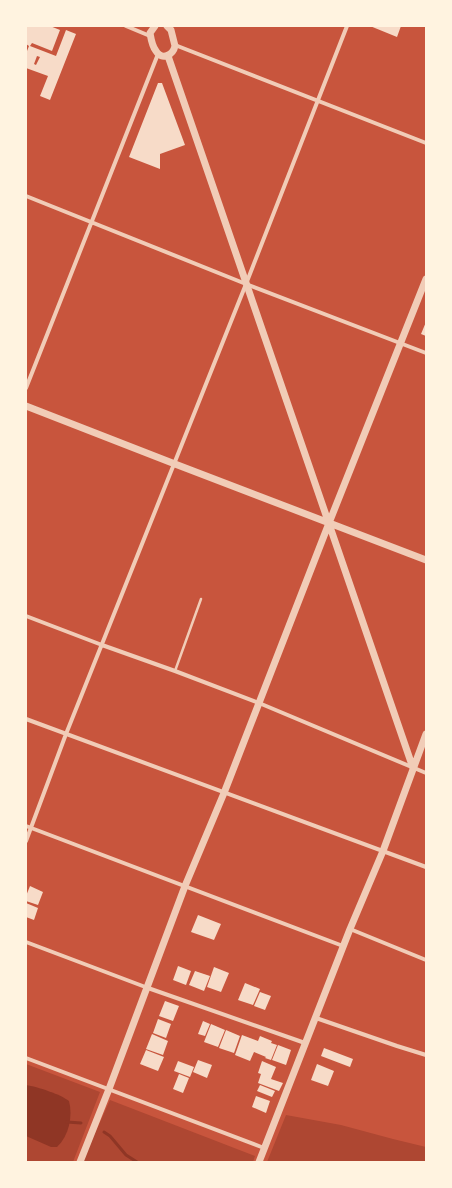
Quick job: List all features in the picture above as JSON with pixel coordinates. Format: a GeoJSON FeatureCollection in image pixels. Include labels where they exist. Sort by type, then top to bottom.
{"type":"FeatureCollection","features":[{"type":"Feature","properties":{"kind":"street"},"geometry":{"type":"LineString","coordinates":[[126,26],[150,36]]}},
{"type":"Feature","properties":{"kind":"street"},"geometry":{"type":"LineString","coordinates":[[155,26],[150,33],[155,50],[162,56],[168,56],[174,50],[175,45],[171,30],[168,26]]}},
{"type":"Feature","properties":{"kind":"street"},"geometry":{"type":"LineString","coordinates":[[26,841],[66,734],[175,464],[347,26]]}},
{"type":"Feature","properties":{"kind":"street"},"geometry":{"type":"LineString","coordinates":[[175,45],[426,143]]}},
{"type":"Feature","properties":{"kind":"street"},"geometry":{"type":"LineString","coordinates":[[26,388],[158,54]]}},
{"type":"Feature","properties":{"kind":"street"},"geometry":{"type":"LineString","coordinates":[[168,56],[413,768]]}},
{"type":"Feature","properties":{"kind":"street"},"geometry":{"type":"LineString","coordinates":[[26,196],[246,284],[426,353]]}},
{"type":"Feature","properties":{"kind":"street"},"geometry":{"type":"LineString","coordinates":[[80,1162],[148,988],[185,886],[224,793],[329,523],[426,280]]}},
{"type":"Feature","properties":{"kind":"street"},"geometry":{"type":"LineString","coordinates":[[26,406],[426,560]]}},
{"type":"Feature","properties":{"kind":"street"},"geometry":{"type":"LineString","coordinates":[[26,616],[259,703],[426,773]]}},
{"type":"Feature","properties":{"kind":"street"},"geometry":{"type":"LineString","coordinates":[[26,719],[426,867]]}},
{"type":"Feature","properties":{"kind":"street"},"geometry":{"type":"LineString","coordinates":[[259,1162],[343,946],[383,851],[426,734]]}},
{"type":"Feature","properties":{"kind":"street"},"geometry":{"type":"LineString","coordinates":[[26,826],[343,946]]}},
{"type":"Feature","properties":{"kind":"street"},"geometry":{"type":"LineString","coordinates":[[350,929],[426,960]]}},
{"type":"Feature","properties":{"kind":"street"},"geometry":{"type":"LineString","coordinates":[[26,942],[148,988],[305,1044]]}},
{"type":"Feature","properties":{"kind":"street"},"geometry":{"type":"LineString","coordinates":[[316,1018],[426,1055]]}},
{"type":"Feature","properties":{"kind":"street"},"geometry":{"type":"LineString","coordinates":[[26,1058],[264,1148]]}},
{"type":"Feature","properties":{"kind":"lane"},"geometry":{"type":"LineString","coordinates":[[175,671],[201,599]]}},
{"type":"Feature","properties":{"kind":"shaded area"},"geometry":{"type":"Polygon","coordinates":[[[26,1064],[100,1092],[73,1162],[26,1162],[26,1064]]]}},
{"type":"Feature","properties":{"kind":"shaded area"},"geometry":{"type":"Polygon","coordinates":[[[26,1085],[49,1091],[69,1101],[69,1126],[67,1132],[57,1147],[51,1147],[26,1136],[26,1085]]]}},
{"type":"Feature","properties":{"kind":"shaded area"},"geometry":{"type":"Polygon","coordinates":[[[110,1100],[255,1156],[253,1162],[82,1162],[110,1100]]]}},
{"type":"Feature","properties":{"kind":"shaded area"},"geometry":{"type":"Polygon","coordinates":[[[286,1115],[341,1125],[426,1147],[426,1162],[267,1162],[286,1115]]]}},
{"type":"Feature","properties":{"kind":"building"},"geometry":{"type":"Polygon","coordinates":[[[26,26],[50,26],[60,30],[52,51],[32,43],[30,46],[56,56],[66,30],[76,34],[50,100],[40,96],[48,76],[26,68],[26,51],[29,46],[26,44],[26,26]],[[37,56],[34,64],[36,65],[40,57],[37,56]]]}},
{"type":"Feature","properties":{"kind":"building"},"geometry":{"type":"Polygon","coordinates":[[[370,26],[401,26],[397,37],[370,26]]]}},
{"type":"Feature","properties":{"kind":"building"},"geometry":{"type":"Polygon","coordinates":[[[158,83],[162,83],[185,145],[160,154],[160,169],[129,157],[158,83]]]}},
{"type":"Feature","properties":{"kind":"building"},"geometry":{"type":"Polygon","coordinates":[[[426,322],[426,336],[421,334],[426,322]]]}},
{"type":"Feature","properties":{"kind":"building"},"geometry":{"type":"Polygon","coordinates":[[[30,886],[43,892],[38,905],[26,901],[26,896],[30,886]]]}},
{"type":"Feature","properties":{"kind":"building"},"geometry":{"type":"Polygon","coordinates":[[[26,903],[38,908],[34,920],[26,917],[26,903]]]}},
{"type":"Feature","properties":{"kind":"building"},"geometry":{"type":"Polygon","coordinates":[[[198,915],[221,924],[214,940],[191,932],[198,915]]]}},
{"type":"Feature","properties":{"kind":"building"},"geometry":{"type":"Polygon","coordinates":[[[178,966],[191,971],[186,985],[173,980],[178,966]]]}},
{"type":"Feature","properties":{"kind":"building"},"geometry":{"type":"Polygon","coordinates":[[[214,967],[229,973],[221,992],[207,987],[214,967]]]}},
{"type":"Feature","properties":{"kind":"building"},"geometry":{"type":"Polygon","coordinates":[[[195,971],[210,976],[204,991],[189,985],[195,971]]]}},
{"type":"Feature","properties":{"kind":"building"},"geometry":{"type":"Polygon","coordinates":[[[245,983],[260,989],[253,1005],[238,1000],[245,983]]]}},
{"type":"Feature","properties":{"kind":"building"},"geometry":{"type":"Polygon","coordinates":[[[260,992],[271,996],[265,1010],[254,1006],[260,992]]]}},
{"type":"Feature","properties":{"kind":"building"},"geometry":{"type":"Polygon","coordinates":[[[165,1001],[179,1006],[173,1021],[159,1016],[165,1001]]]}},
{"type":"Feature","properties":{"kind":"building"},"geometry":{"type":"Polygon","coordinates":[[[158,1019],[171,1024],[166,1038],[153,1033],[158,1019]]]}},
{"type":"Feature","properties":{"kind":"building"},"geometry":{"type":"Polygon","coordinates":[[[203,1021],[210,1024],[205,1036],[198,1034],[203,1021]]]}},
{"type":"Feature","properties":{"kind":"building"},"geometry":{"type":"Polygon","coordinates":[[[211,1024],[225,1030],[218,1047],[204,1042],[211,1024]]]}},
{"type":"Feature","properties":{"kind":"building"},"geometry":{"type":"Polygon","coordinates":[[[226,1030],[240,1036],[234,1053],[219,1048],[226,1030]]]}},
{"type":"Feature","properties":{"kind":"building"},"geometry":{"type":"Polygon","coordinates":[[[152,1034],[168,1041],[163,1055],[146,1049],[152,1034]]]}},
{"type":"Feature","properties":{"kind":"building"},"geometry":{"type":"Polygon","coordinates":[[[242,1035],[258,1041],[260,1036],[277,1045],[271,1060],[254,1052],[250,1061],[235,1055],[242,1035]]]}},
{"type":"Feature","properties":{"kind":"building"},"geometry":{"type":"Polygon","coordinates":[[[278,1045],[291,1050],[286,1065],[272,1060],[278,1045]]]}},
{"type":"Feature","properties":{"kind":"building"},"geometry":{"type":"Polygon","coordinates":[[[324,1048],[353,1059],[350,1067],[321,1056],[324,1048]]]}},
{"type":"Feature","properties":{"kind":"building"},"geometry":{"type":"Polygon","coordinates":[[[146,1050],[164,1057],[158,1071],[140,1064],[146,1050]]]}},
{"type":"Feature","properties":{"kind":"building"},"geometry":{"type":"Polygon","coordinates":[[[198,1060],[212,1065],[207,1078],[193,1072],[198,1060]]]}},
{"type":"Feature","properties":{"kind":"building"},"geometry":{"type":"Polygon","coordinates":[[[178,1061],[194,1067],[190,1077],[174,1071],[178,1061]]]}},
{"type":"Feature","properties":{"kind":"building"},"geometry":{"type":"Polygon","coordinates":[[[262,1061],[276,1067],[271,1079],[283,1083],[279,1091],[258,1083],[261,1074],[258,1073],[262,1061]]]}},
{"type":"Feature","properties":{"kind":"building"},"geometry":{"type":"Polygon","coordinates":[[[317,1064],[334,1071],[328,1086],[311,1080],[317,1064]]]}},
{"type":"Feature","properties":{"kind":"building"},"geometry":{"type":"Polygon","coordinates":[[[179,1074],[189,1078],[183,1093],[173,1089],[179,1074]]]}},
{"type":"Feature","properties":{"kind":"building"},"geometry":{"type":"Polygon","coordinates":[[[260,1085],[275,1091],[272,1097],[257,1091],[260,1085]]]}},
{"type":"Feature","properties":{"kind":"building"},"geometry":{"type":"Polygon","coordinates":[[[256,1096],[270,1101],[266,1113],[252,1107],[256,1096]]]}},
{"type":"Feature","properties":{"kind":"waterway"},"geometry":{"type":"LineString","coordinates":[[67,1122],[81,1123]]}},
{"type":"Feature","properties":{"kind":"waterway"},"geometry":{"type":"LineString","coordinates":[[104,1132],[110,1136],[126,1155],[137,1162]]}}]}
